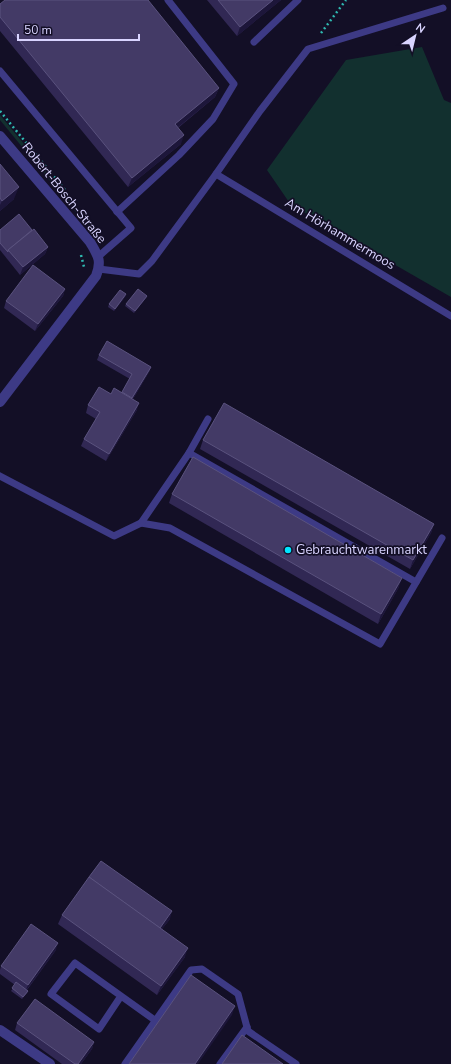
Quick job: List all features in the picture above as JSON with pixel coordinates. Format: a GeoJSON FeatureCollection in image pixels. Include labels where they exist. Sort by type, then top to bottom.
{"type":"FeatureCollection","features":[{"type":"Feature","properties":{"kind":"street","name":"Robert-Bosch-Straße"},"geometry":{"type":"LineString","coordinates":[[0,136],[90,242],[99,256],[98,269]]}},
{"type":"Feature","properties":{"kind":"street"},"geometry":{"type":"LineString","coordinates":[[0,402],[27,365],[79,300],[96,276],[98,269]]}},
{"type":"Feature","properties":{"kind":"street"},"geometry":{"type":"LineString","coordinates":[[0,1030],[50,1064]]}},
{"type":"Feature","properties":{"kind":"lane"},"geometry":{"type":"LineString","coordinates":[[117,212],[179,155],[213,119],[234,84],[168,0]]}},
{"type":"Feature","properties":{"kind":"lane"},"geometry":{"type":"LineString","coordinates":[[254,42],[298,0]]}},
{"type":"Feature","properties":{"kind":"lane"},"geometry":{"type":"LineString","coordinates":[[98,269],[139,274],[152,261],[260,111],[308,49],[443,8]]}},
{"type":"Feature","properties":{"kind":"lane"},"geometry":{"type":"LineString","coordinates":[[0,71],[131,228],[99,256]]}},
{"type":"Feature","properties":{"kind":"lane","name":"Am Hörhammermoos"},"geometry":{"type":"LineString","coordinates":[[216,174],[451,316]]}},
{"type":"Feature","properties":{"kind":"lane"},"geometry":{"type":"LineString","coordinates":[[0,476],[114,536],[141,523],[189,453],[208,419]]}},
{"type":"Feature","properties":{"kind":"lane"},"geometry":{"type":"LineString","coordinates":[[189,453],[416,582]]}},
{"type":"Feature","properties":{"kind":"lane"},"geometry":{"type":"LineString","coordinates":[[141,523],[170,528],[380,644],[442,538]]}},
{"type":"Feature","properties":{"kind":"lane"},"geometry":{"type":"LineString","coordinates":[[121,996],[99,1029],[51,994],[75,963],[156,1021]]}},
{"type":"Feature","properties":{"kind":"lane"},"geometry":{"type":"LineString","coordinates":[[125,1064],[191,970],[202,969],[238,994],[248,1031],[296,1064]]}},
{"type":"Feature","properties":{"kind":"lane"},"geometry":{"type":"LineString","coordinates":[[220,1064],[247,1027]]}},
{"type":"Feature","properties":{"kind":"path"},"geometry":{"type":"LineString","coordinates":[[308,49],[346,0]]}},
{"type":"Feature","properties":{"kind":"path"},"geometry":{"type":"LineString","coordinates":[[0,111],[65,190]]}},
{"type":"Feature","properties":{"kind":"path"},"geometry":{"type":"LineString","coordinates":[[80,253],[84,270]]}},
{"type":"Feature","properties":{"kind":"green space"},"geometry":{"type":"Polygon","coordinates":[[[422,47],[444,100],[451,103],[451,297],[291,205],[267,170],[346,60],[422,47]]]}},
{"type":"Feature","properties":{"kind":"green space"},"geometry":{"type":"Polygon","coordinates":[[[0,115],[100,236],[97,238],[0,120],[0,115]]]}},
{"type":"Feature","properties":{"kind":"building"},"geometry":{"type":"Polygon","coordinates":[[[5,0],[148,0],[219,88],[175,124],[184,135],[132,178],[0,17],[0,4],[5,0]]]}},
{"type":"Feature","properties":{"kind":"building"},"geometry":{"type":"Polygon","coordinates":[[[218,0],[273,0],[240,27],[218,0]]]}},
{"type":"Feature","properties":{"kind":"building"},"geometry":{"type":"Polygon","coordinates":[[[0,164],[19,187],[2,201],[0,198],[0,164]]]}},
{"type":"Feature","properties":{"kind":"building"},"geometry":{"type":"Polygon","coordinates":[[[19,214],[32,230],[8,250],[8,252],[0,243],[0,230],[19,214]]]}},
{"type":"Feature","properties":{"kind":"building"},"geometry":{"type":"Polygon","coordinates":[[[34,229],[48,247],[23,267],[8,250],[34,229]]]}},
{"type":"Feature","properties":{"kind":"building"},"geometry":{"type":"Polygon","coordinates":[[[33,265],[65,289],[38,324],[6,301],[33,265]]]}},
{"type":"Feature","properties":{"kind":"building"},"geometry":{"type":"Polygon","coordinates":[[[138,289],[147,296],[135,311],[126,304],[138,289]]]}},
{"type":"Feature","properties":{"kind":"building"},"geometry":{"type":"Polygon","coordinates":[[[120,290],[126,294],[115,309],[109,304],[120,290]]]}},
{"type":"Feature","properties":{"kind":"building"},"geometry":{"type":"Polygon","coordinates":[[[107,341],[151,367],[132,398],[122,392],[132,374],[99,355],[107,341]]]}},
{"type":"Feature","properties":{"kind":"building"},"geometry":{"type":"Polygon","coordinates":[[[99,387],[111,394],[114,388],[139,403],[109,454],[84,439],[100,412],[88,405],[99,387]]]}},
{"type":"Feature","properties":{"kind":"building"},"geometry":{"type":"Polygon","coordinates":[[[224,403],[434,524],[413,560],[203,440],[224,403]]]}},
{"type":"Feature","properties":{"kind":"building"},"geometry":{"type":"Polygon","coordinates":[[[193,457],[402,578],[381,614],[172,494],[193,457]]]}},
{"type":"Feature","properties":{"kind":"building"},"geometry":{"type":"Polygon","coordinates":[[[101,861],[172,911],[160,928],[89,877],[101,861]]]}},
{"type":"Feature","properties":{"kind":"building"},"geometry":{"type":"Polygon","coordinates":[[[89,877],[188,948],[161,986],[62,915],[89,877]]]}},
{"type":"Feature","properties":{"kind":"building"},"geometry":{"type":"Polygon","coordinates":[[[31,924],[58,943],[28,985],[1,966],[31,924]]]}},
{"type":"Feature","properties":{"kind":"building"},"geometry":{"type":"Polygon","coordinates":[[[191,975],[235,1006],[195,1064],[129,1064],[191,975]]]}},
{"type":"Feature","properties":{"kind":"building"},"geometry":{"type":"Polygon","coordinates":[[[16,982],[28,991],[23,997],[12,988],[16,982]]]}},
{"type":"Feature","properties":{"kind":"building"},"geometry":{"type":"Polygon","coordinates":[[[35,999],[94,1042],[78,1064],[75,1064],[17,1023],[35,999]]]}},
{"type":"Feature","properties":{"kind":"building"},"geometry":{"type":"Polygon","coordinates":[[[242,1035],[283,1064],[222,1064],[242,1035]]]}},
{"type":"Feature","properties":{"kind":"place","name":"Gebrauchtwarenmarkt"},"geometry":{"type":"Point","coordinates":[288,550]}}]}
